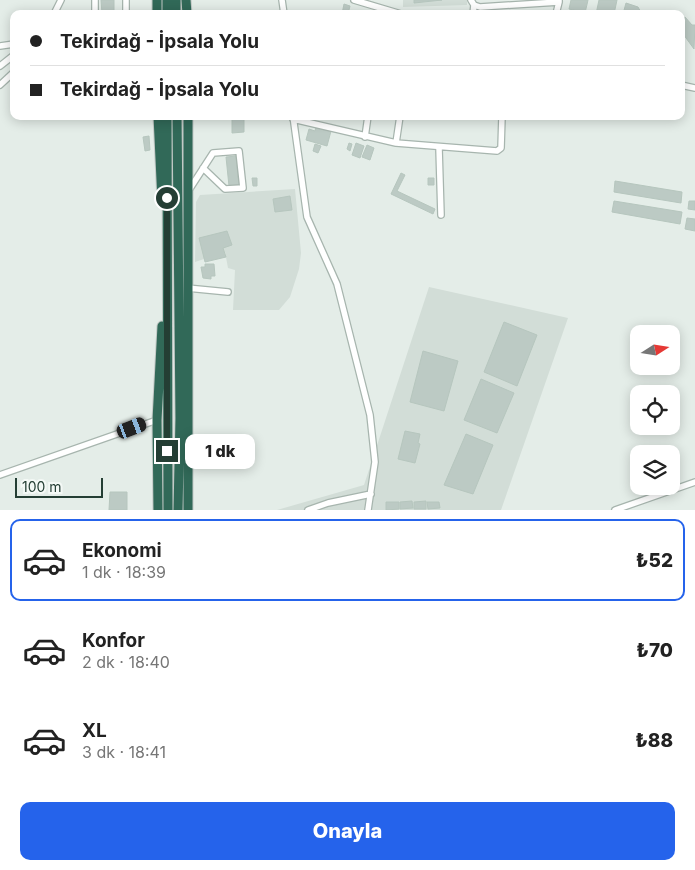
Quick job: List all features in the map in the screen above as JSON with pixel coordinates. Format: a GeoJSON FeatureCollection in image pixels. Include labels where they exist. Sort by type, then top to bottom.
{"type":"FeatureCollection","features":[{"type":"Feature","properties":{"kind":"highway"},"geometry":{"type":"LineString","coordinates":[[158,120],[167,280]]}},
{"type":"Feature","properties":{"kind":"highway"},"geometry":{"type":"LineString","coordinates":[[167,120],[168,510]]}},
{"type":"Feature","properties":{"kind":"highway"},"geometry":{"type":"LineString","coordinates":[[177,120],[179,281],[178,510]]}},
{"type":"Feature","properties":{"kind":"highway"},"geometry":{"type":"LineString","coordinates":[[179,281],[182,169],[187,120]]}},
{"type":"Feature","properties":{"kind":"highway"},"geometry":{"type":"LineString","coordinates":[[187,120],[188,510]]}},
{"type":"Feature","properties":{"kind":"highway"},"geometry":{"type":"LineString","coordinates":[[158,510],[157,420],[160,347],[167,304]]}},
{"type":"Feature","properties":{"kind":"street"},"geometry":{"type":"LineString","coordinates":[[354,0],[380,10]]}},
{"type":"Feature","properties":{"kind":"street"},"geometry":{"type":"LineString","coordinates":[[473,3],[480,7],[559,1]]}},
{"type":"Feature","properties":{"kind":"street"},"geometry":{"type":"LineString","coordinates":[[0,66],[10,58]]}},
{"type":"Feature","properties":{"kind":"street"},"geometry":{"type":"LineString","coordinates":[[0,85],[10,76]]}},
{"type":"Feature","properties":{"kind":"street"},"geometry":{"type":"LineString","coordinates":[[293,120],[307,217],[337,284],[366,395],[374,448],[374,470],[368,510]]}},
{"type":"Feature","properties":{"kind":"street"},"geometry":{"type":"LineString","coordinates":[[301,120],[396,143],[497,152],[501,148],[502,143],[502,120]]}},
{"type":"Feature","properties":{"kind":"street"},"geometry":{"type":"LineString","coordinates":[[365,137],[367,120]]}},
{"type":"Feature","properties":{"kind":"street"},"geometry":{"type":"LineString","coordinates":[[396,143],[399,120]]}},
{"type":"Feature","properties":{"kind":"street"},"geometry":{"type":"LineString","coordinates":[[439,148],[441,214]]}},
{"type":"Feature","properties":{"kind":"street"},"geometry":{"type":"LineString","coordinates":[[187,194],[213,154],[239,151],[243,188],[225,189],[204,168]]}},
{"type":"Feature","properties":{"kind":"street"},"geometry":{"type":"LineString","coordinates":[[187,288],[228,292]]}},
{"type":"Feature","properties":{"kind":"street"},"geometry":{"type":"LineString","coordinates":[[0,475],[157,420]]}},
{"type":"Feature","properties":{"kind":"street"},"geometry":{"type":"LineString","coordinates":[[615,510],[695,482]]}},
{"type":"Feature","properties":{"kind":"street"},"geometry":{"type":"LineString","coordinates":[[308,510],[329,507],[371,494]]}},
{"type":"Feature","properties":{"kind":"shaded area"},"geometry":{"type":"Polygon","coordinates":[[[403,0],[467,0],[467,5],[403,7],[403,0]]]}},
{"type":"Feature","properties":{"kind":"shaded area"},"geometry":{"type":"Polygon","coordinates":[[[295,189],[301,253],[299,269],[290,297],[279,310],[233,310],[235,270],[228,268],[225,252],[195,262],[196,202],[200,195],[295,189]]]}},
{"type":"Feature","properties":{"kind":"shaded area"},"geometry":{"type":"Polygon","coordinates":[[[429,287],[568,318],[501,510],[277,510],[364,485],[429,287]]]}},
{"type":"Feature","properties":{"kind":"building"},"geometry":{"type":"Polygon","coordinates":[[[101,0],[114,0],[114,10],[102,10],[101,0]]]}},
{"type":"Feature","properties":{"kind":"building"},"geometry":{"type":"Polygon","coordinates":[[[414,0],[442,0],[414,3],[414,0]]]}},
{"type":"Feature","properties":{"kind":"building"},"geometry":{"type":"Polygon","coordinates":[[[571,0],[588,0],[586,10],[569,9],[571,0]]]}},
{"type":"Feature","properties":{"kind":"building"},"geometry":{"type":"Polygon","coordinates":[[[599,0],[617,0],[615,10],[597,10],[599,0]]]}},
{"type":"Feature","properties":{"kind":"building"},"geometry":{"type":"Polygon","coordinates":[[[626,3],[638,7],[640,10],[624,10],[626,3]]]}},
{"type":"Feature","properties":{"kind":"building"},"geometry":{"type":"Polygon","coordinates":[[[344,4],[350,6],[349,10],[343,10],[344,4]]]}},
{"type":"Feature","properties":{"kind":"building"},"geometry":{"type":"Polygon","coordinates":[[[685,17],[692,25],[695,25],[694,49],[685,37],[685,17]]]}},
{"type":"Feature","properties":{"kind":"building"},"geometry":{"type":"Polygon","coordinates":[[[232,120],[244,120],[244,132],[232,133],[232,120]]]}},
{"type":"Feature","properties":{"kind":"building"},"geometry":{"type":"Polygon","coordinates":[[[316,127],[331,131],[327,146],[306,140],[309,129],[315,131],[316,127]]]}},
{"type":"Feature","properties":{"kind":"building"},"geometry":{"type":"Polygon","coordinates":[[[149,136],[150,150],[145,151],[143,137],[149,136]]]}},
{"type":"Feature","properties":{"kind":"building"},"geometry":{"type":"Polygon","coordinates":[[[349,143],[352,144],[350,151],[347,149],[349,143]]]}},
{"type":"Feature","properties":{"kind":"building"},"geometry":{"type":"Polygon","coordinates":[[[356,143],[364,146],[360,158],[352,155],[356,143]]]}},
{"type":"Feature","properties":{"kind":"building"},"geometry":{"type":"Polygon","coordinates":[[[315,144],[321,146],[318,153],[313,151],[315,144]]]}},
{"type":"Feature","properties":{"kind":"building"},"geometry":{"type":"Polygon","coordinates":[[[367,145],[374,148],[370,160],[362,157],[367,145]]]}},
{"type":"Feature","properties":{"kind":"building"},"geometry":{"type":"Polygon","coordinates":[[[236,156],[239,185],[229,186],[226,157],[236,156]]]}},
{"type":"Feature","properties":{"kind":"building"},"geometry":{"type":"Polygon","coordinates":[[[401,173],[405,175],[397,191],[435,209],[433,214],[391,194],[401,173]]]}},
{"type":"Feature","properties":{"kind":"building"},"geometry":{"type":"Polygon","coordinates":[[[252,178],[257,178],[257,186],[253,186],[252,178]]]}},
{"type":"Feature","properties":{"kind":"building"},"geometry":{"type":"Polygon","coordinates":[[[428,178],[434,178],[434,185],[428,185],[428,178]]]}},
{"type":"Feature","properties":{"kind":"building"},"geometry":{"type":"Polygon","coordinates":[[[615,181],[682,192],[681,203],[614,192],[615,181]]]}},
{"type":"Feature","properties":{"kind":"building"},"geometry":{"type":"Polygon","coordinates":[[[290,196],[292,210],[275,212],[273,199],[290,196]]]}},
{"type":"Feature","properties":{"kind":"building"},"geometry":{"type":"Polygon","coordinates":[[[614,201],[682,212],[680,224],[612,212],[614,201]]]}},
{"type":"Feature","properties":{"kind":"building"},"geometry":{"type":"Polygon","coordinates":[[[689,201],[695,201],[695,210],[688,209],[689,201]]]}},
{"type":"Feature","properties":{"kind":"building"},"geometry":{"type":"Polygon","coordinates":[[[687,218],[695,219],[695,231],[685,229],[687,218]]]}},
{"type":"Feature","properties":{"kind":"building"},"geometry":{"type":"Polygon","coordinates":[[[227,231],[232,245],[223,248],[226,257],[205,262],[199,238],[227,231]]]}},
{"type":"Feature","properties":{"kind":"building"},"geometry":{"type":"Polygon","coordinates":[[[205,264],[214,264],[215,276],[211,276],[211,279],[203,278],[201,267],[205,267],[205,264]]]}},
{"type":"Feature","properties":{"kind":"building"},"geometry":{"type":"Polygon","coordinates":[[[504,322],[537,335],[517,386],[484,372],[504,322]]]}},
{"type":"Feature","properties":{"kind":"building"},"geometry":{"type":"Polygon","coordinates":[[[423,351],[458,361],[444,411],[410,402],[423,351]]]}},
{"type":"Feature","properties":{"kind":"building"},"geometry":{"type":"Polygon","coordinates":[[[481,379],[514,393],[497,433],[464,420],[481,379]]]}},
{"type":"Feature","properties":{"kind":"building"},"geometry":{"type":"Polygon","coordinates":[[[405,431],[420,434],[418,443],[420,444],[415,463],[398,459],[405,431]]]}},
{"type":"Feature","properties":{"kind":"building"},"geometry":{"type":"Polygon","coordinates":[[[466,434],[493,445],[473,494],[444,485],[466,434]]]}},
{"type":"Feature","properties":{"kind":"building"},"geometry":{"type":"Polygon","coordinates":[[[110,492],[127,492],[127,510],[109,510],[110,492]]]}},
{"type":"Feature","properties":{"kind":"building"},"geometry":{"type":"Polygon","coordinates":[[[412,501],[413,508],[400,509],[400,502],[412,501]]]}},
{"type":"Feature","properties":{"kind":"building"},"geometry":{"type":"Polygon","coordinates":[[[426,501],[426,509],[414,509],[414,502],[426,501]]]}},
{"type":"Feature","properties":{"kind":"building"},"geometry":{"type":"Polygon","coordinates":[[[386,502],[399,502],[399,509],[386,510],[386,502]]]}},
{"type":"Feature","properties":{"kind":"building"},"geometry":{"type":"Polygon","coordinates":[[[427,502],[439,502],[440,508],[428,509],[427,502]]]}},
{"type":"Feature","properties":{"kind":"route"},"geometry":{"type":"LineString","coordinates":[[167,198],[167,451]]}}]}
